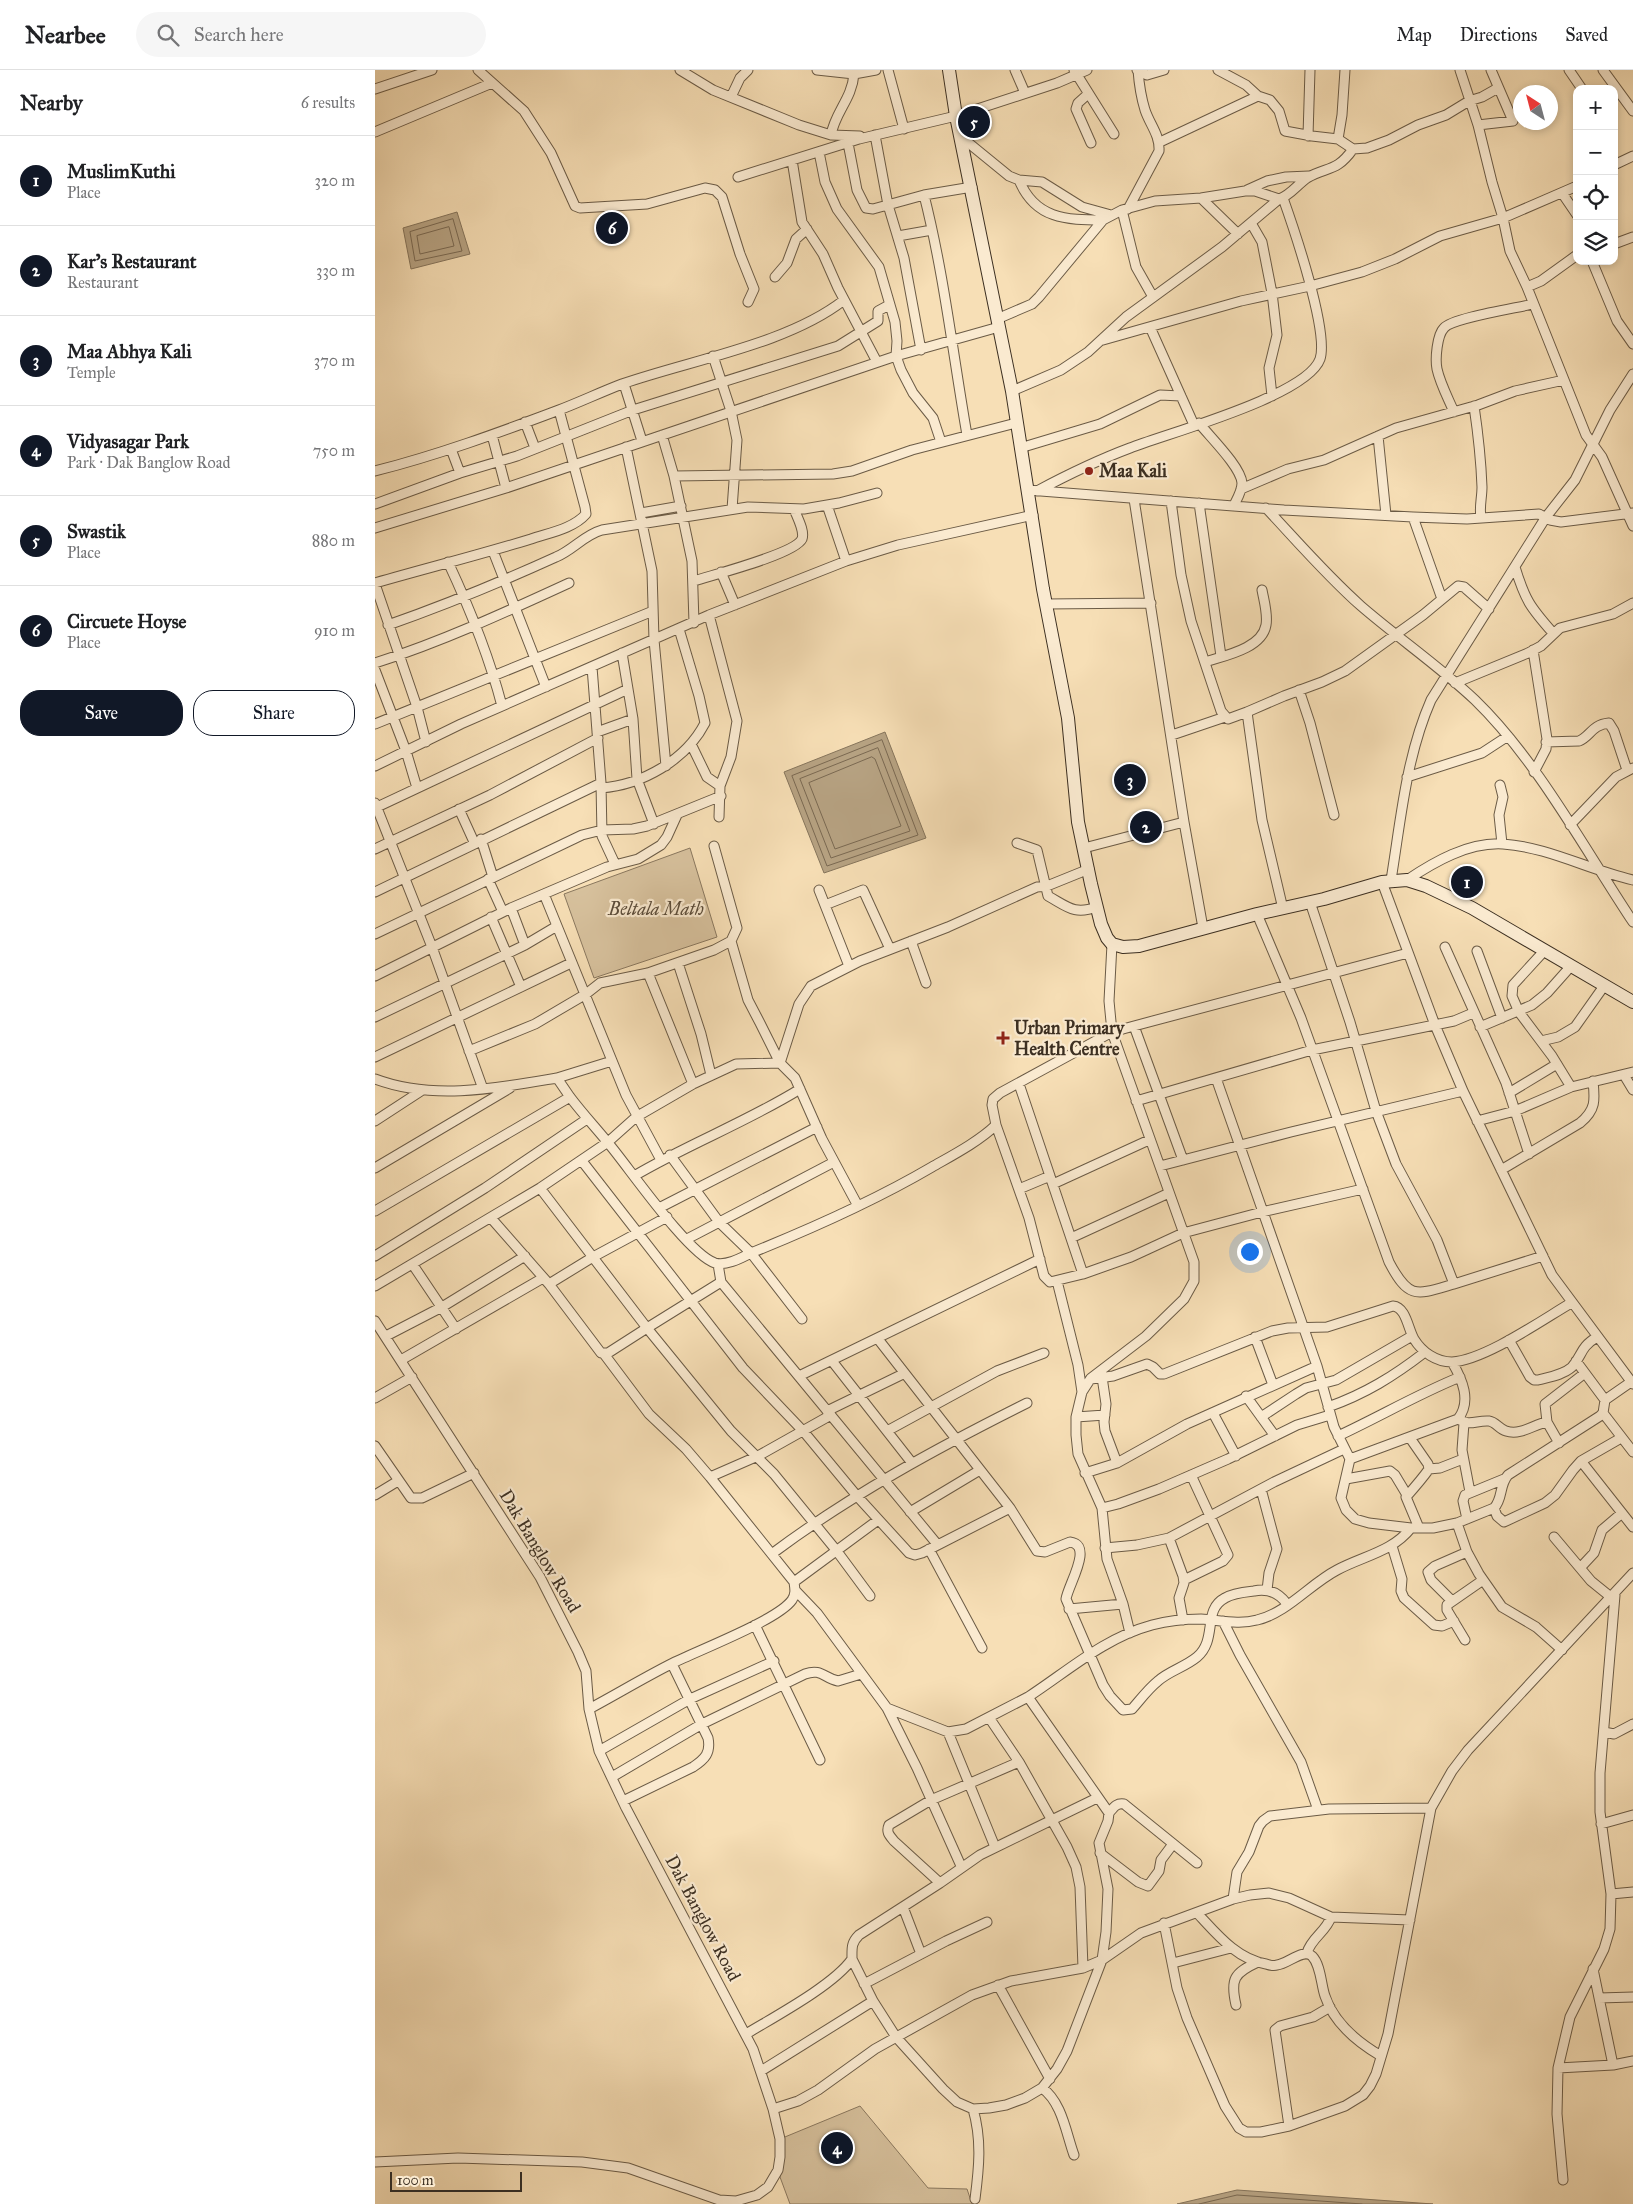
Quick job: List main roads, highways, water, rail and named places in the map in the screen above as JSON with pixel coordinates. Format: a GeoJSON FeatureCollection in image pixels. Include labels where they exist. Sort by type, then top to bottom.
{"type":"FeatureCollection","features":[{"type":"Feature","properties":{"kind":"main road"},"geometry":{"type":"LineString","coordinates":[[949,70],[956,116],[1012,391],[1020,448],[1032,490],[1033,515],[1046,604],[1068,718],[1078,822],[1103,931],[1112,944],[1123,947],[1139,946],[1386,881],[1407,880],[1426,886],[1472,908],[1633,1002]]}},
{"type":"Feature","properties":{"kind":"water"},"geometry":{"type":"Polygon","coordinates":[[[457,212],[470,254],[411,269],[403,228],[457,212]]]}},
{"type":"Feature","properties":{"kind":"water"},"geometry":{"type":"Polygon","coordinates":[[[885,732],[926,838],[824,873],[784,772],[885,732]]]}},
{"type":"Feature","properties":{"kind":"water"},"geometry":{"type":"Polygon","coordinates":[[[1237,2190],[1433,2204],[1177,2204],[1237,2190]]]}},
{"type":"Feature","properties":{"kind":"place","name":"Swastik"},"geometry":{"type":"Point","coordinates":[974,122]}},
{"type":"Feature","properties":{"kind":"place","name":"Circuete Hoyse"},"geometry":{"type":"Point","coordinates":[612,228]}},
{"type":"Feature","properties":{"kind":"place","name":"Maa Kali"},"geometry":{"type":"Point","coordinates":[1089,471]}},
{"type":"Feature","properties":{"kind":"place","name":"Maa Abhya Kali"},"geometry":{"type":"Point","coordinates":[1130,780]}},
{"type":"Feature","properties":{"kind":"place","name":"Kar's Restaurant"},"geometry":{"type":"Point","coordinates":[1146,827]}},
{"type":"Feature","properties":{"kind":"place","name":"MuslimKuthi"},"geometry":{"type":"Point","coordinates":[1467,882]}},
{"type":"Feature","properties":{"kind":"place","name":"Urban Primary Health Centre"},"geometry":{"type":"Point","coordinates":[1003,1038]}},
{"type":"Feature","properties":{"kind":"place","name":"Vidyasagar Park"},"geometry":{"type":"Point","coordinates":[837,2148]}},
{"type":"Feature","properties":{"kind":"park label","name":"Beltala Math"},"geometry":{"type":"Point","coordinates":[656,909]}}]}
